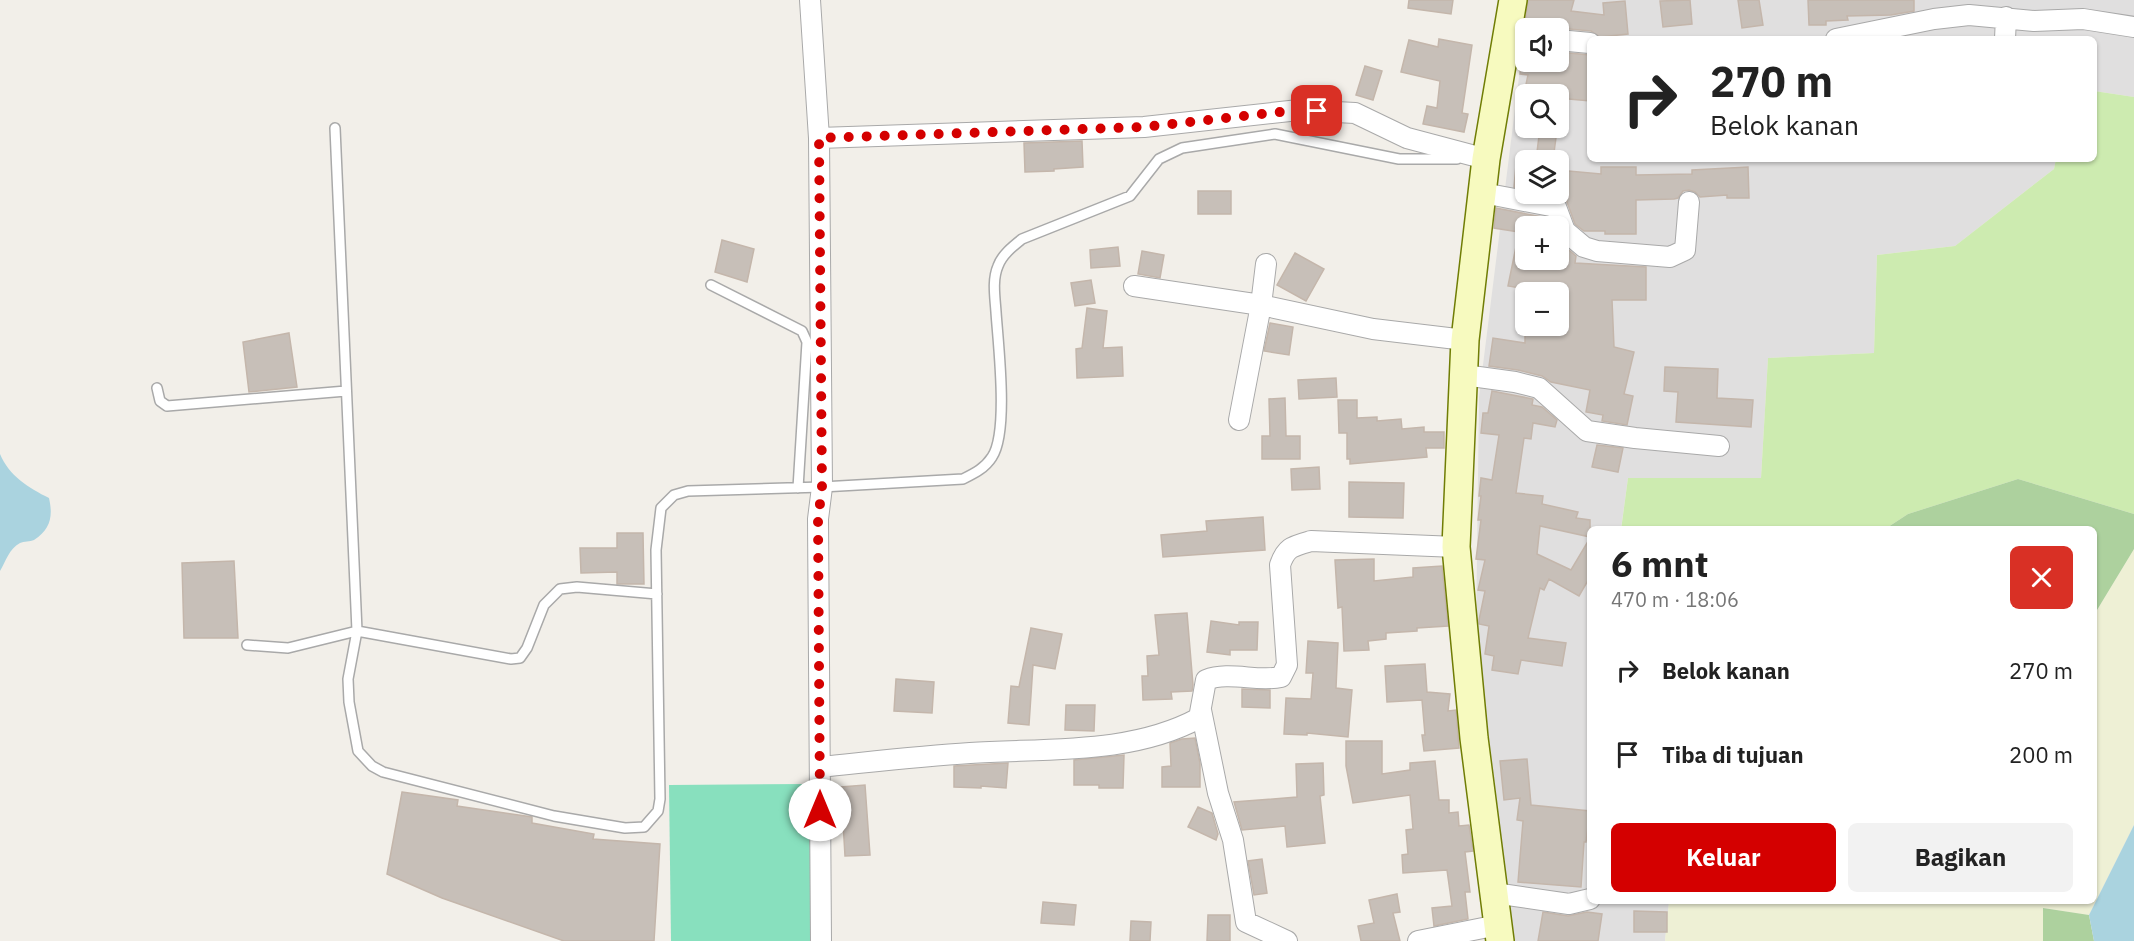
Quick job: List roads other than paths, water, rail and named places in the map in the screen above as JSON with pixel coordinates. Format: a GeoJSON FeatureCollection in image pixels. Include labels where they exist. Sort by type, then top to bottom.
{"type":"FeatureCollection","features":[{"type":"Feature","properties":{"kind":"main road"},"geometry":{"type":"LineString","coordinates":[[1513,0],[1515,21]]}},
{"type":"Feature","properties":{"kind":"main road"},"geometry":{"type":"LineString","coordinates":[[1499,933],[1474,738],[1456,547],[1465,340],[1486,159],[1515,36]]}},
{"type":"Feature","properties":{"kind":"street"},"geometry":{"type":"LineString","coordinates":[[810,0],[819,138],[822,488],[818,519],[821,941]]}},
{"type":"Feature","properties":{"kind":"street"},"geometry":{"type":"LineString","coordinates":[[1851,36],[1934,19],[1969,15],[2034,21],[2083,19],[2134,27]]}},
{"type":"Feature","properties":{"kind":"street"},"geometry":{"type":"LineString","coordinates":[[2005,36],[2006,17]]}},
{"type":"Feature","properties":{"kind":"street"},"geometry":{"type":"LineString","coordinates":[[1569,42],[1587,43]]}},
{"type":"Feature","properties":{"kind":"street"},"geometry":{"type":"LineString","coordinates":[[819,138],[1144,127],[1299,110],[1355,113],[1407,138],[1486,159]]}},
{"type":"Feature","properties":{"kind":"street"},"geometry":{"type":"LineString","coordinates":[[1482,193],[1556,207],[1565,231],[1584,247],[1597,251],[1670,256],[1685,250],[1689,202]]}},
{"type":"Feature","properties":{"kind":"street"},"geometry":{"type":"LineString","coordinates":[[1239,420],[1261,305],[1266,264]]}},
{"type":"Feature","properties":{"kind":"street"},"geometry":{"type":"LineString","coordinates":[[1134,286],[1261,305],[1373,329],[1465,340]]}},
{"type":"Feature","properties":{"kind":"street"},"geometry":{"type":"LineString","coordinates":[[1464,375],[1515,382],[1539,388],[1587,430],[1635,438],[1719,446]]}},
{"type":"Feature","properties":{"kind":"street"},"geometry":{"type":"LineString","coordinates":[[820,767],[970,753],[1110,746],[1183,727],[1199,718],[1206,680],[1215,677],[1269,679],[1281,677],[1287,665],[1280,565],[1284,552],[1295,545],[1311,542],[1456,547]]}},
{"type":"Feature","properties":{"kind":"street"},"geometry":{"type":"LineString","coordinates":[[1201,710],[1218,793],[1233,840],[1246,922],[1287,941]]}},
{"type":"Feature","properties":{"kind":"street"},"geometry":{"type":"LineString","coordinates":[[1494,893],[1569,904],[1587,899]]}},
{"type":"Feature","properties":{"kind":"street"},"geometry":{"type":"LineString","coordinates":[[1418,941],[1499,933]]}},
{"type":"Feature","properties":{"kind":"lane"},"geometry":{"type":"LineString","coordinates":[[335,128],[357,631],[348,679],[349,702],[358,751],[372,766],[383,772],[554,816],[625,828],[644,827],[658,811],[660,799],[656,550],[661,508],[674,495],[688,491],[822,488],[963,479],[979,471],[993,457],[999,442],[1002,389],[994,287],[998,266],[1008,250],[1022,239],[1130,196],[1159,159],[1182,148],[1275,134],[1399,159],[1486,159]]}},
{"type":"Feature","properties":{"kind":"lane"},"geometry":{"type":"LineString","coordinates":[[711,285],[802,331],[807,342],[798,488]]}},
{"type":"Feature","properties":{"kind":"lane"},"geometry":{"type":"LineString","coordinates":[[157,388],[160,401],[167,406],[346,391]]}},
{"type":"Feature","properties":{"kind":"lane"},"geometry":{"type":"LineString","coordinates":[[247,645],[288,648],[357,631],[511,659],[520,658],[527,648],[544,605],[560,589],[577,587],[657,594]]}},
{"type":"Feature","properties":{"kind":"water"},"geometry":{"type":"Polygon","coordinates":[[[0,454],[14,475],[49,498],[51,511],[47,527],[40,536],[16,546],[10,552],[0,571],[0,454]]]}},
{"type":"Feature","properties":{"kind":"water"},"geometry":{"type":"Polygon","coordinates":[[[2134,825],[2134,941],[2094,941],[2089,915],[2094,904],[2097,904],[2097,899],[2134,825]]]}}]}
